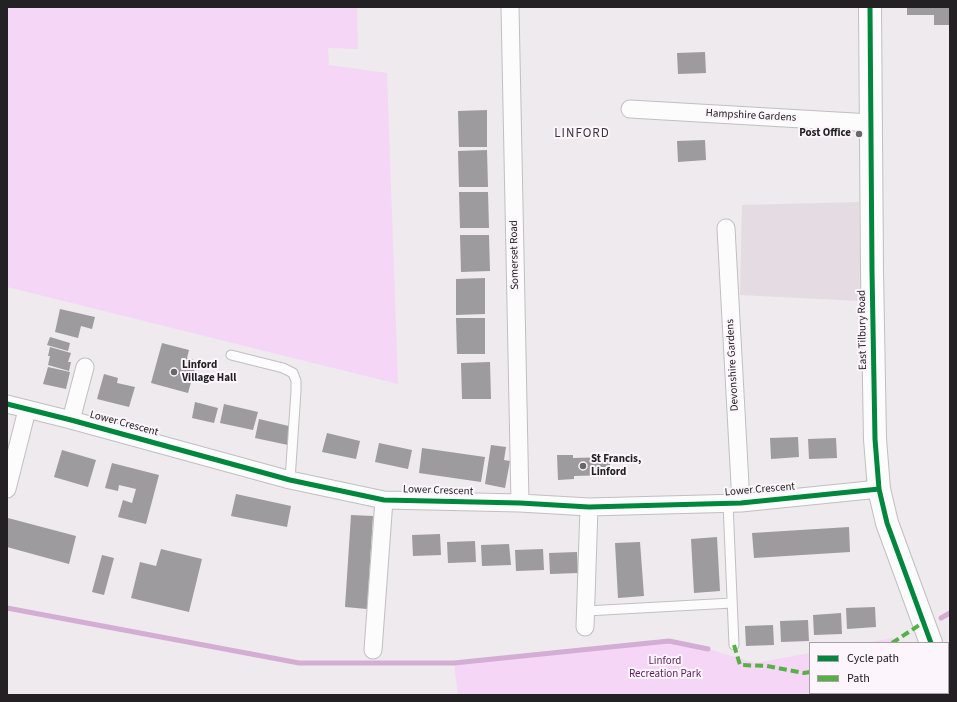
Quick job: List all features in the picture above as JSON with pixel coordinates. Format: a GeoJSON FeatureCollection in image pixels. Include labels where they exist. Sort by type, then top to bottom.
{"type":"FeatureCollection","features":[{"type":"Feature","properties":{"kind":"street","name":"Somerset Road"},"geometry":{"type":"LineString","coordinates":[[510,7],[520,503]]}},
{"type":"Feature","properties":{"kind":"street","name":"East Tilbury Road"},"geometry":{"type":"LineString","coordinates":[[870,7],[875,439],[879,489],[888,524],[931,642]]}},
{"type":"Feature","properties":{"kind":"street","name":"Hampshire Gardens"},"geometry":{"type":"LineString","coordinates":[[630,109],[871,123]]}},
{"type":"Feature","properties":{"kind":"street","name":"Devonshire Gardens"},"geometry":{"type":"LineString","coordinates":[[726,228],[734,503]]}},
{"type":"Feature","properties":{"kind":"street"},"geometry":{"type":"LineString","coordinates":[[71,420],[85,367]]}},
{"type":"Feature","properties":{"kind":"street","name":"Lower Crescent"},"geometry":{"type":"LineString","coordinates":[[7,404],[290,480],[384,500],[520,503],[589,507],[734,503],[879,489]]}},
{"type":"Feature","properties":{"kind":"street"},"geometry":{"type":"LineString","coordinates":[[7,489],[27,410]]}},
{"type":"Feature","properties":{"kind":"street"},"geometry":{"type":"LineString","coordinates":[[374,650],[384,500]]}},
{"type":"Feature","properties":{"kind":"street"},"geometry":{"type":"LineString","coordinates":[[586,619],[589,507]]}},
{"type":"Feature","properties":{"kind":"lane"},"geometry":{"type":"LineString","coordinates":[[231,355],[283,368],[293,373],[296,381],[296,391],[290,480]]}},
{"type":"Feature","properties":{"kind":"lane"},"geometry":{"type":"LineString","coordinates":[[734,503],[732,603],[734,644]]}},
{"type":"Feature","properties":{"kind":"lane"},"geometry":{"type":"LineString","coordinates":[[586,619],[732,603]]}},
{"type":"Feature","properties":{"kind":"shaded area"},"geometry":{"type":"Polygon","coordinates":[[[859,202],[861,301],[740,295],[742,205],[859,202]]]}},
{"type":"Feature","properties":{"kind":"green space"},"geometry":{"type":"Polygon","coordinates":[[[7,7],[357,7],[358,49],[328,48],[329,65],[387,73],[398,384],[7,287],[7,7]]]}},
{"type":"Feature","properties":{"kind":"green space"},"geometry":{"type":"Polygon","coordinates":[[[893,638],[894,642],[871,642],[893,638]]]}},
{"type":"Feature","properties":{"kind":"green space","name":"Linford Recreation Park"},"geometry":{"type":"Polygon","coordinates":[[[669,641],[708,649],[755,663],[809,653],[809,694],[901,695],[458,695],[454,663],[669,641]]]}},
{"type":"Feature","properties":{"kind":"building"},"geometry":{"type":"Polygon","coordinates":[[[907,7],[950,7],[950,25],[934,25],[934,15],[907,15],[907,7]]]}},
{"type":"Feature","properties":{"kind":"building"},"geometry":{"type":"Polygon","coordinates":[[[705,52],[706,73],[678,74],[677,53],[705,52]]]}},
{"type":"Feature","properties":{"kind":"building"},"geometry":{"type":"Polygon","coordinates":[[[487,110],[487,147],[459,147],[458,111],[487,110]]]}},
{"type":"Feature","properties":{"kind":"building"},"geometry":{"type":"Polygon","coordinates":[[[705,140],[706,160],[678,162],[677,141],[705,140]]]}},
{"type":"Feature","properties":{"kind":"building"},"geometry":{"type":"Polygon","coordinates":[[[487,150],[488,187],[459,187],[458,151],[487,150]]]}},
{"type":"Feature","properties":{"kind":"building"},"geometry":{"type":"Polygon","coordinates":[[[459,192],[488,192],[489,228],[460,228],[459,192]]]}},
{"type":"Feature","properties":{"kind":"building"},"geometry":{"type":"Polygon","coordinates":[[[460,235],[489,235],[490,271],[461,272],[460,235]]]}},
{"type":"Feature","properties":{"kind":"building"},"geometry":{"type":"Polygon","coordinates":[[[485,278],[485,314],[456,315],[456,279],[485,278]]]}},
{"type":"Feature","properties":{"kind":"building"},"geometry":{"type":"Polygon","coordinates":[[[60,309],[95,317],[92,329],[81,326],[78,338],[55,332],[60,309]]]}},
{"type":"Feature","properties":{"kind":"building"},"geometry":{"type":"Polygon","coordinates":[[[456,318],[485,318],[485,354],[457,354],[456,318]]]}},
{"type":"Feature","properties":{"kind":"building"},"geometry":{"type":"Polygon","coordinates":[[[50,337],[70,343],[68,351],[47,345],[50,337]]]}},
{"type":"Feature","properties":{"kind":"building","name":"Linford Village Hall"},"geometry":{"type":"Polygon","coordinates":[[[162,343],[189,350],[187,358],[197,361],[188,393],[151,383],[162,343]]]}},
{"type":"Feature","properties":{"kind":"building"},"geometry":{"type":"Polygon","coordinates":[[[50,347],[71,353],[68,362],[71,362],[69,371],[48,365],[50,347]]]}},
{"type":"Feature","properties":{"kind":"building"},"geometry":{"type":"Polygon","coordinates":[[[490,362],[491,399],[462,399],[461,363],[490,362]]]}},
{"type":"Feature","properties":{"kind":"building"},"geometry":{"type":"Polygon","coordinates":[[[48,367],[70,372],[66,389],[43,384],[48,367]]]}},
{"type":"Feature","properties":{"kind":"building"},"geometry":{"type":"Polygon","coordinates":[[[104,374],[118,378],[117,383],[135,387],[129,407],[97,399],[104,374]]]}},
{"type":"Feature","properties":{"kind":"building"},"geometry":{"type":"Polygon","coordinates":[[[195,402],[218,408],[214,423],[192,418],[195,402]]]}},
{"type":"Feature","properties":{"kind":"building"},"geometry":{"type":"Polygon","coordinates":[[[224,404],[258,412],[253,430],[220,423],[224,404]]]}},
{"type":"Feature","properties":{"kind":"building"},"geometry":{"type":"Polygon","coordinates":[[[259,419],[293,427],[288,445],[255,438],[259,419]]]}},
{"type":"Feature","properties":{"kind":"building"},"geometry":{"type":"Polygon","coordinates":[[[327,433],[360,441],[356,459],[322,452],[327,433]]]}},
{"type":"Feature","properties":{"kind":"building"},"geometry":{"type":"Polygon","coordinates":[[[798,437],[799,457],[771,459],[770,438],[798,437]]]}},
{"type":"Feature","properties":{"kind":"building"},"geometry":{"type":"Polygon","coordinates":[[[836,438],[837,458],[809,459],[808,439],[836,438]]]}},
{"type":"Feature","properties":{"kind":"building"},"geometry":{"type":"Polygon","coordinates":[[[379,443],[412,450],[408,469],[375,462],[379,443]]]}},
{"type":"Feature","properties":{"kind":"building"},"geometry":{"type":"Polygon","coordinates":[[[491,445],[506,447],[504,460],[510,461],[505,488],[485,484],[491,445]]]}},
{"type":"Feature","properties":{"kind":"building"},"geometry":{"type":"Polygon","coordinates":[[[422,448],[485,457],[481,482],[419,473],[422,448]]]}},
{"type":"Feature","properties":{"kind":"building"},"geometry":{"type":"Polygon","coordinates":[[[62,450],[96,460],[88,487],[54,477],[62,450]]]}},
{"type":"Feature","properties":{"kind":"building","name":"St Francis, Linford"},"geometry":{"type":"Polygon","coordinates":[[[557,455],[573,455],[573,458],[610,457],[610,475],[574,476],[574,479],[558,480],[557,455]]]}},
{"type":"Feature","properties":{"kind":"building"},"geometry":{"type":"Polygon","coordinates":[[[112,463],[159,475],[146,524],[118,517],[123,500],[132,503],[136,489],[119,485],[118,491],[105,488],[112,463]]]}},
{"type":"Feature","properties":{"kind":"building"},"geometry":{"type":"Polygon","coordinates":[[[236,494],[291,506],[287,527],[231,516],[236,494]]]}},
{"type":"Feature","properties":{"kind":"building"},"geometry":{"type":"Polygon","coordinates":[[[351,515],[373,516],[367,609],[345,607],[351,515]]]}},
{"type":"Feature","properties":{"kind":"building"},"geometry":{"type":"Polygon","coordinates":[[[8,518],[76,536],[69,564],[7,547],[8,518]]]}},
{"type":"Feature","properties":{"kind":"building"},"geometry":{"type":"Polygon","coordinates":[[[849,527],[850,552],[754,558],[752,533],[849,527]]]}},
{"type":"Feature","properties":{"kind":"building"},"geometry":{"type":"Polygon","coordinates":[[[440,534],[441,555],[413,556],[412,535],[440,534]]]}},
{"type":"Feature","properties":{"kind":"building"},"geometry":{"type":"Polygon","coordinates":[[[717,537],[720,591],[694,593],[691,539],[717,537]]]}},
{"type":"Feature","properties":{"kind":"building"},"geometry":{"type":"Polygon","coordinates":[[[475,541],[476,562],[448,563],[447,542],[475,541]]]}},
{"type":"Feature","properties":{"kind":"building"},"geometry":{"type":"Polygon","coordinates":[[[640,542],[644,596],[618,598],[615,543],[640,542]]]}},
{"type":"Feature","properties":{"kind":"building"},"geometry":{"type":"Polygon","coordinates":[[[509,544],[511,565],[482,566],[481,545],[509,544]]]}},
{"type":"Feature","properties":{"kind":"building"},"geometry":{"type":"Polygon","coordinates":[[[161,549],[202,559],[189,612],[131,598],[140,562],[156,566],[161,549]]]}},
{"type":"Feature","properties":{"kind":"building"},"geometry":{"type":"Polygon","coordinates":[[[543,549],[544,570],[516,571],[515,550],[543,549]]]}},
{"type":"Feature","properties":{"kind":"building"},"geometry":{"type":"Polygon","coordinates":[[[577,552],[578,573],[550,574],[549,553],[577,552]]]}},
{"type":"Feature","properties":{"kind":"building"},"geometry":{"type":"Polygon","coordinates":[[[102,555],[114,558],[104,595],[92,592],[102,555]]]}},
{"type":"Feature","properties":{"kind":"building"},"geometry":{"type":"Polygon","coordinates":[[[875,607],[876,627],[847,629],[846,608],[875,607]]]}},
{"type":"Feature","properties":{"kind":"building"},"geometry":{"type":"Polygon","coordinates":[[[841,613],[842,634],[814,635],[813,615],[841,613]]]}},
{"type":"Feature","properties":{"kind":"building"},"geometry":{"type":"Polygon","coordinates":[[[808,620],[809,641],[781,642],[780,621],[808,620]]]}},
{"type":"Feature","properties":{"kind":"building"},"geometry":{"type":"Polygon","coordinates":[[[773,625],[774,645],[746,646],[745,626],[773,625]]]}},
{"type":"Feature","properties":{"kind":"waterway"},"geometry":{"type":"LineString","coordinates":[[7,608],[299,663],[454,663],[669,641],[708,649]]}},
{"type":"Feature","properties":{"kind":"waterway"},"geometry":{"type":"LineString","coordinates":[[941,618],[950,613]]}},
{"type":"Feature","properties":{"kind":"marked path"},"geometry":{"type":"LineString","coordinates":[[894,642],[924,622]]}},
{"type":"Feature","properties":{"kind":"marked path"},"geometry":{"type":"LineString","coordinates":[[734,645],[740,665],[767,666],[804,673],[809,672]]}},
{"type":"Feature","properties":{"kind":"cycle path"},"geometry":{"type":"LineString","coordinates":[[870,7],[875,439],[879,489],[887,523],[931,642]]}},
{"type":"Feature","properties":{"kind":"cycle path"},"geometry":{"type":"LineString","coordinates":[[7,404],[290,480],[384,500],[520,503],[589,507],[741,503],[879,489]]}},
{"type":"Feature","properties":{"kind":"place","name":"Post Office"},"geometry":{"type":"Point","coordinates":[859,134]}},
{"type":"Feature","properties":{"kind":"place","name":"Linford Village Hall"},"geometry":{"type":"Point","coordinates":[174,372]}},
{"type":"Feature","properties":{"kind":"place","name":"St Francis, Linford"},"geometry":{"type":"Point","coordinates":[583,466]}},
{"type":"Feature","properties":{"kind":"district","name":"LINFORD"},"geometry":{"type":"Point","coordinates":[582,134]}}]}
